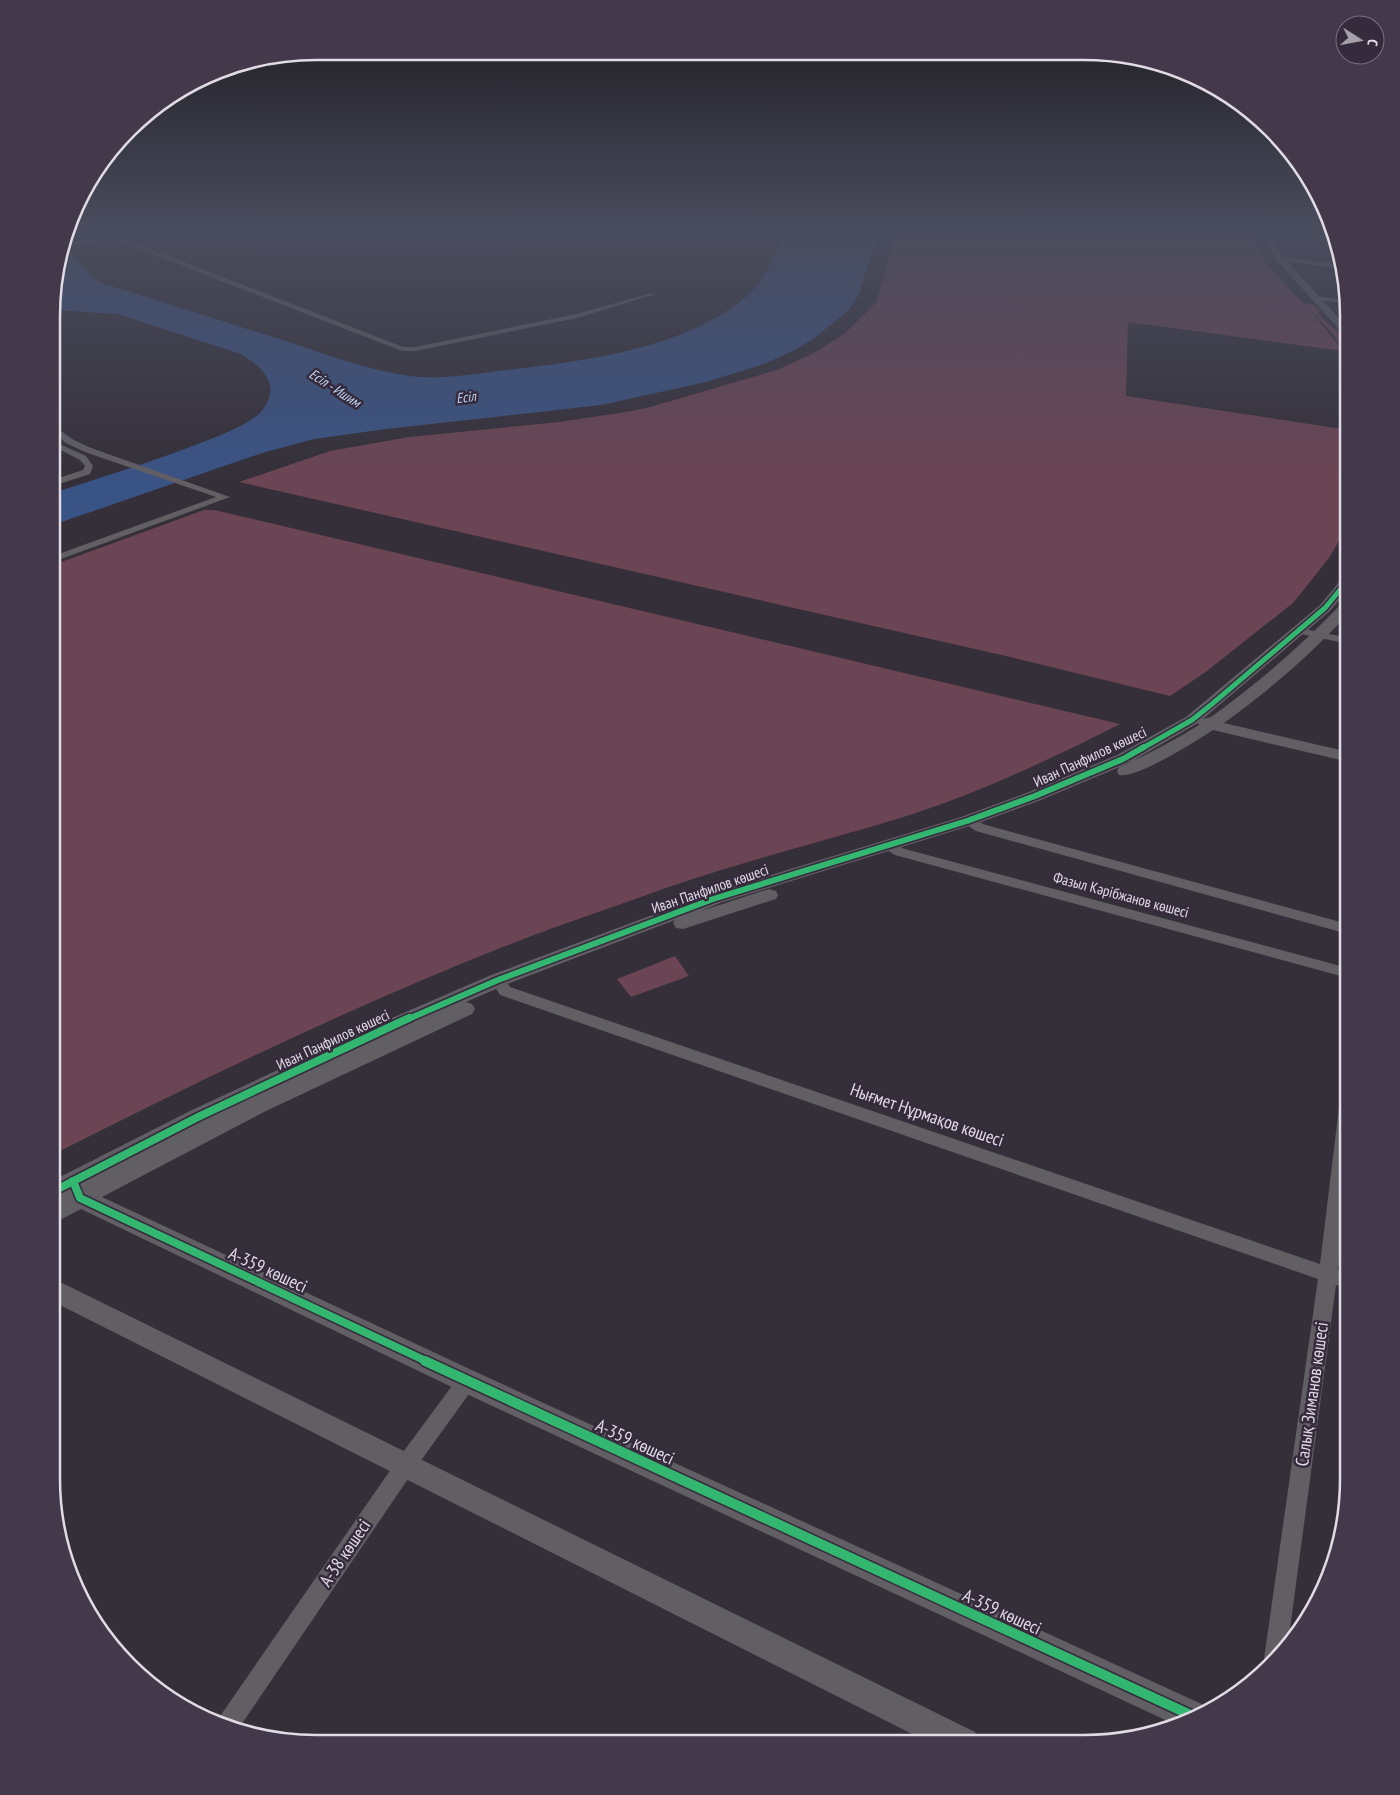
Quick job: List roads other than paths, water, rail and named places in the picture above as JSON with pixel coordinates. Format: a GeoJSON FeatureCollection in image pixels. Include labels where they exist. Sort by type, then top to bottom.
{"type":"FeatureCollection","features":[{"type":"Feature","properties":{"kind":"street"},"geometry":{"type":"LineString","coordinates":[[311,314],[402,349],[415,349],[585,314]]}},
{"type":"Feature","properties":{"kind":"street"},"geometry":{"type":"LineString","coordinates":[[1332,314],[1340,324]]}},
{"type":"Feature","properties":{"kind":"street"},"geometry":{"type":"LineString","coordinates":[[60,434],[69,441],[116,461],[225,497],[60,556]]}},
{"type":"Feature","properties":{"kind":"street"},"geometry":{"type":"LineString","coordinates":[[60,447],[83,458],[89,466],[87,472],[60,481]]}},
{"type":"Feature","properties":{"kind":"street","name":"Иван Панфилов көшесі"},"geometry":{"type":"LineString","coordinates":[[974,825],[1035,796],[1123,759],[1192,720],[1300,631],[1325,608],[1340,590]]}},
{"type":"Feature","properties":{"kind":"street","name":"Иван Панфилов көшесі"},"geometry":{"type":"LineString","coordinates":[[60,1202],[68,1190],[200,1135],[501,985],[690,921],[893,848],[1050,803],[1134,767],[1213,725],[1321,636],[1340,614]]}},
{"type":"Feature","properties":{"kind":"street"},"geometry":{"type":"LineString","coordinates":[[1300,631],[1340,639]]}},
{"type":"Feature","properties":{"kind":"street"},"geometry":{"type":"LineString","coordinates":[[1192,720],[1340,753]]}},
{"type":"Feature","properties":{"kind":"street"},"geometry":{"type":"LineString","coordinates":[[974,825],[1340,927]]}},
{"type":"Feature","properties":{"kind":"street","name":"Фазыл Кәрібжанов көшесі"},"geometry":{"type":"LineString","coordinates":[[893,848],[1340,971]]}},
{"type":"Feature","properties":{"kind":"street","name":"Нығмет Нұрмақов көшесі"},"geometry":{"type":"LineString","coordinates":[[501,985],[1340,1278]]}},
{"type":"Feature","properties":{"kind":"street","name":"Салық Зиманов көшесі"},"geometry":{"type":"LineString","coordinates":[[1277,1647],[1328,1274],[1340,1169]]}},
{"type":"Feature","properties":{"kind":"street","name":"А-359 көшесі"},"geometry":{"type":"LineString","coordinates":[[68,1190],[467,1381],[1187,1713]]}},
{"type":"Feature","properties":{"kind":"street"},"geometry":{"type":"LineString","coordinates":[[60,1293],[948,1735]]}},
{"type":"Feature","properties":{"kind":"street","name":"А-38 көшесі"},"geometry":{"type":"LineString","coordinates":[[231,1720],[405,1466],[467,1381]]}},
{"type":"Feature","properties":{"kind":"water"},"geometry":{"type":"Polygon","coordinates":[[[114,314],[199,314],[363,366],[421,377],[470,375],[601,357],[665,340],[695,328],[722,314],[844,314],[816,337],[795,350],[764,364],[706,382],[601,405],[314,439],[262,453],[60,523],[60,491],[156,459],[234,429],[261,413],[270,395],[269,382],[266,376],[241,354],[114,314]]]}},
{"type":"Feature","properties":{"kind":"water label","name":"Есіл - Ишим"},"geometry":{"type":"Point","coordinates":[335,388]}},
{"type":"Feature","properties":{"kind":"water label","name":"Есіл"},"geometry":{"type":"Point","coordinates":[466,397]}}]}
